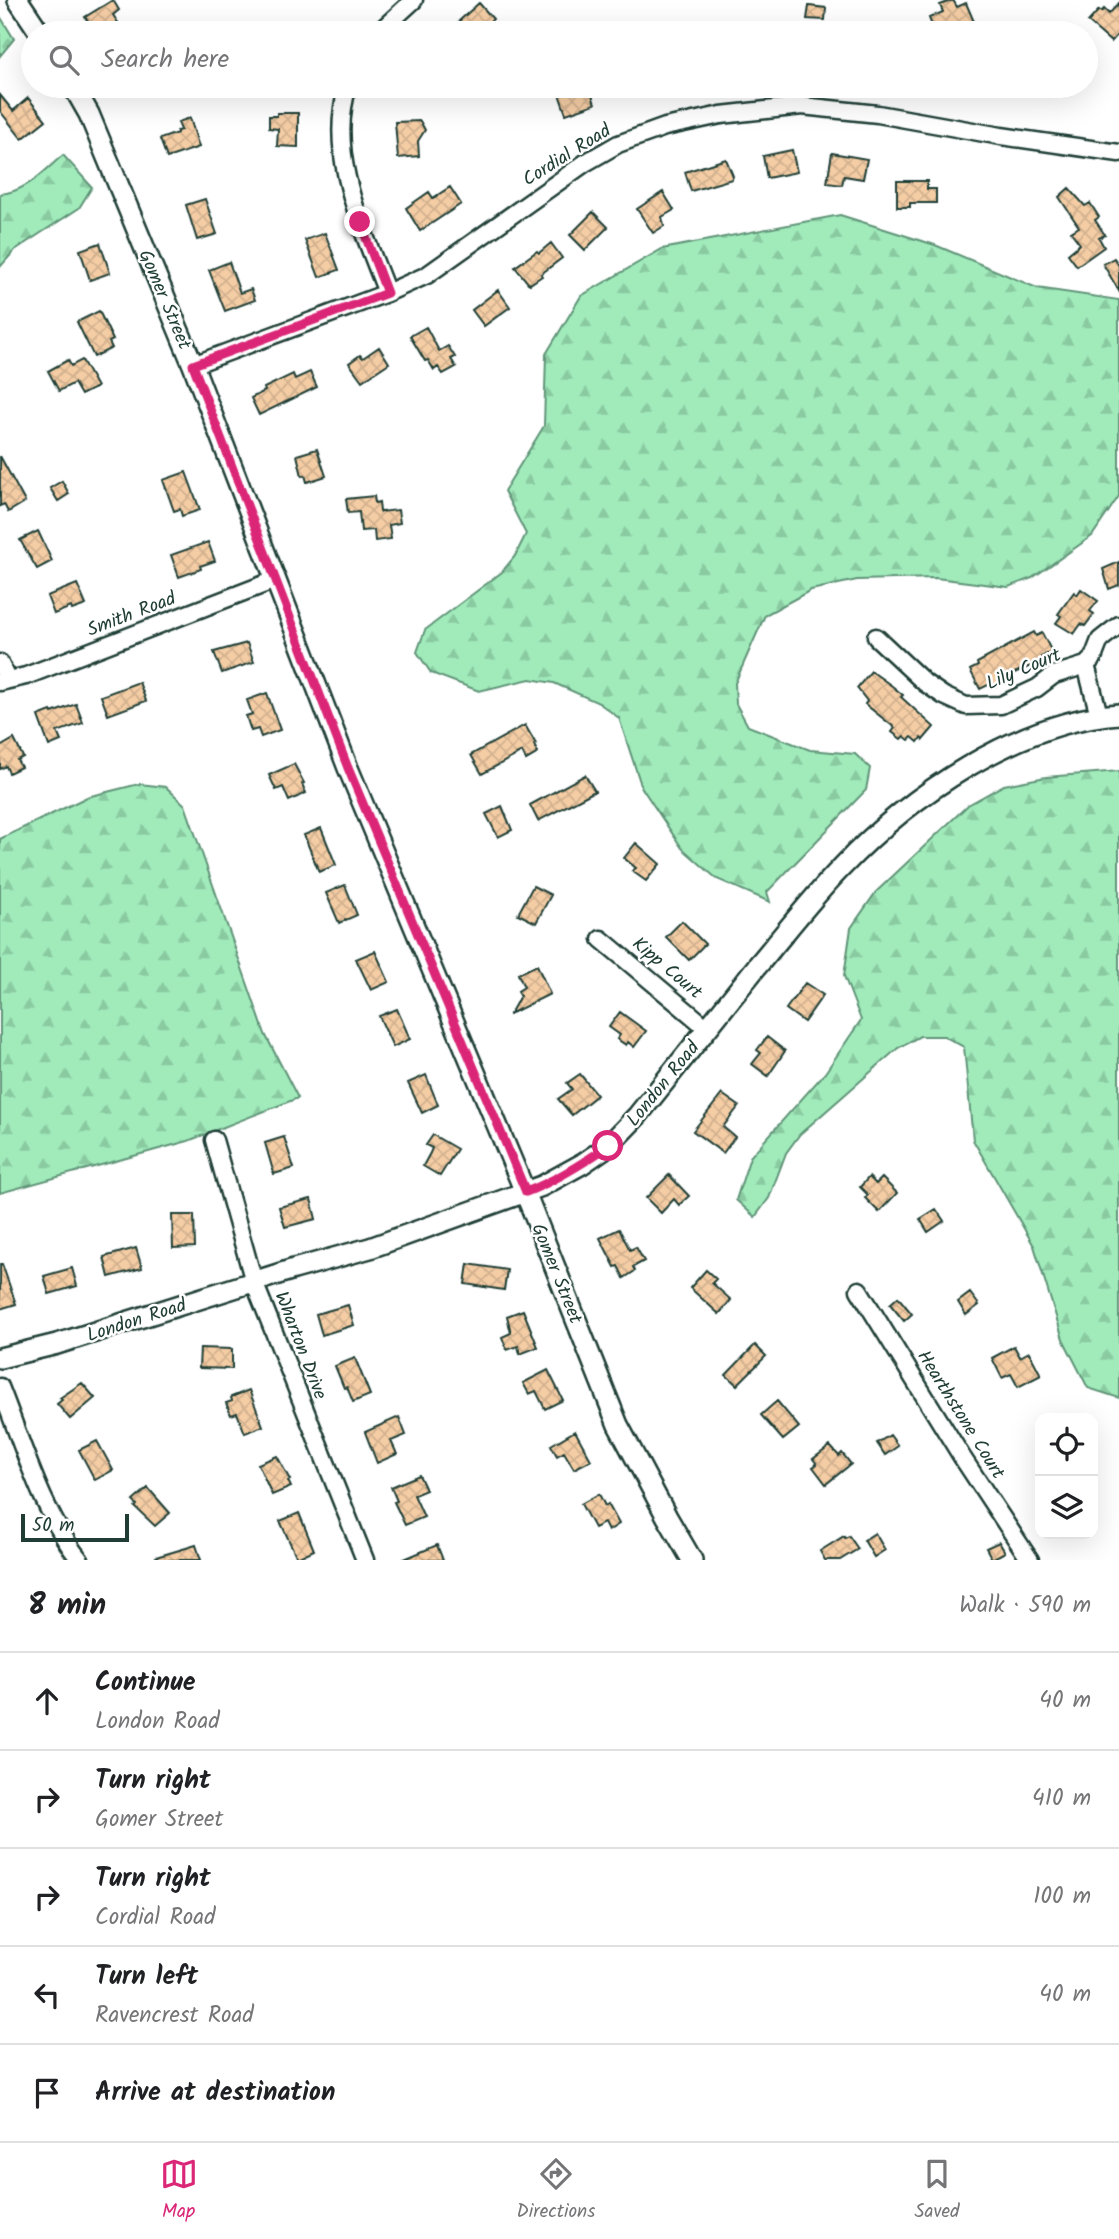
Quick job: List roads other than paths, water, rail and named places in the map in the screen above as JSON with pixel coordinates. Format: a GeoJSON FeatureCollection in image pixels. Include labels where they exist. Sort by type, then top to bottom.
{"type":"FeatureCollection","features":[{"type":"Feature","properties":{"kind":"street"},"geometry":{"type":"LineString","coordinates":[[18,0],[32,21]]}},
{"type":"Feature","properties":{"kind":"street"},"geometry":{"type":"LineString","coordinates":[[391,21],[414,0]]}},
{"type":"Feature","properties":{"kind":"street","name":"Gomer Street"},"geometry":{"type":"LineString","coordinates":[[80,98],[89,114],[193,365],[348,768],[526,1192],[618,1425],[692,1560]]}},
{"type":"Feature","properties":{"kind":"street"},"geometry":{"type":"LineString","coordinates":[[344,98],[340,135],[346,168],[360,222],[387,293]]}},
{"type":"Feature","properties":{"kind":"street","name":"Cordial Road"},"geometry":{"type":"LineString","coordinates":[[193,365],[387,293],[427,275],[585,163],[618,144],[665,127],[721,115],[802,106],[878,114],[1119,153]]}},
{"type":"Feature","properties":{"kind":"street","name":"Smith Road"},"geometry":{"type":"LineString","coordinates":[[4,681],[39,671],[275,580]]}},
{"type":"Feature","properties":{"kind":"street"},"geometry":{"type":"LineString","coordinates":[[1099,715],[1086,666],[1093,658],[1100,640],[1119,625]]}},
{"type":"Feature","properties":{"kind":"street","name":"Lily Court"},"geometry":{"type":"LineString","coordinates":[[876,637],[925,683],[966,706],[1001,705],[1037,688],[1054,675],[1086,666]]}},
{"type":"Feature","properties":{"kind":"street"},"geometry":{"type":"LineString","coordinates":[[0,663],[4,681]]}},
{"type":"Feature","properties":{"kind":"street","name":"London Road"},"geometry":{"type":"LineString","coordinates":[[0,1358],[57,1344],[370,1248],[542,1186],[582,1164],[608,1146],[638,1115],[821,889],[878,831],[953,777],[1005,745],[1048,729],[1099,715],[1119,714]]}},
{"type":"Feature","properties":{"kind":"street","name":"Kipp Court"},"geometry":{"type":"LineString","coordinates":[[601,939],[707,1028]]}},
{"type":"Feature","properties":{"kind":"street","name":"Wharton Drive"},"geometry":{"type":"LineString","coordinates":[[214,1140],[254,1282],[365,1560]]}},
{"type":"Feature","properties":{"kind":"street","name":"Hearthstone Court"},"geometry":{"type":"LineString","coordinates":[[859,1290],[962,1457],[1030,1560]]}},
{"type":"Feature","properties":{"kind":"street"},"geometry":{"type":"LineString","coordinates":[[0,1387],[39,1486],[59,1527],[80,1560]]}}]}
